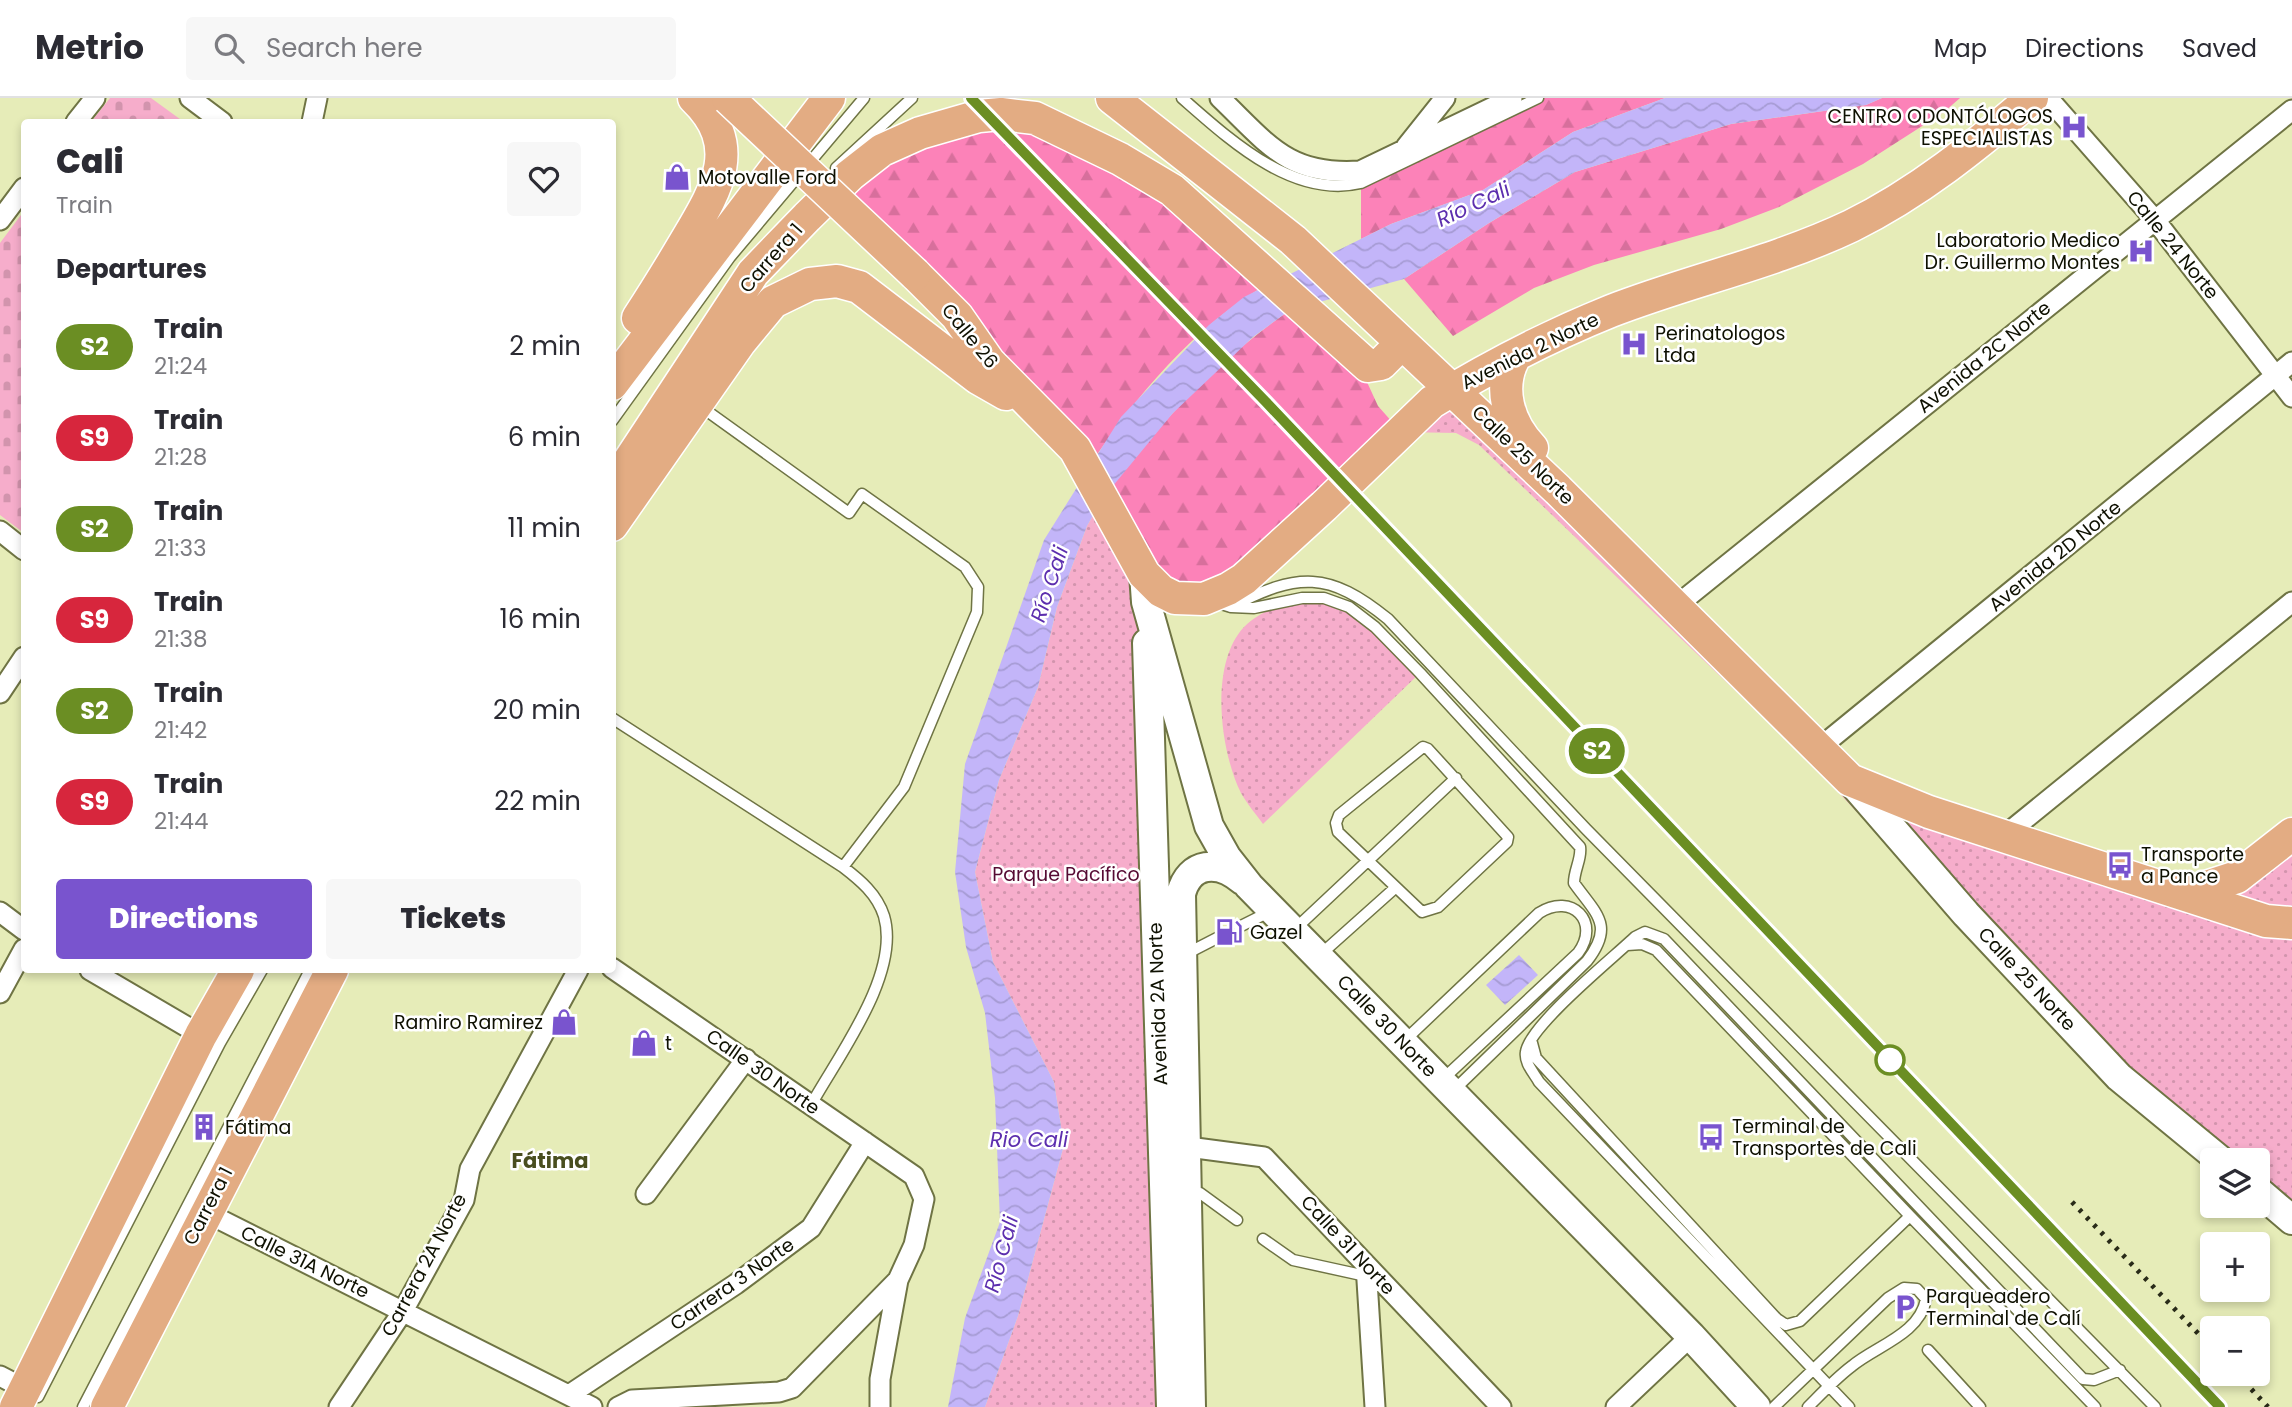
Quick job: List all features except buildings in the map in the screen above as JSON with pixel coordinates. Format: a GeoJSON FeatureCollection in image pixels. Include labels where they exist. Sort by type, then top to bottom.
{"type":"FeatureCollection","features":[{"type":"Feature","properties":{"kind":"main road"},"geometry":{"type":"LineString","coordinates":[[616,353],[713,195],[722,169],[719,134],[704,107],[694,98]]}},
{"type":"Feature","properties":{"kind":"main road","name":"Calle 26"},"geometry":{"type":"LineString","coordinates":[[728,98],[957,316],[989,362],[1075,449],[1122,531],[1145,588]]}},
{"type":"Feature","properties":{"kind":"main road"},"geometry":{"type":"LineString","coordinates":[[616,379],[829,98]]}},
{"type":"Feature","properties":{"kind":"main road","name":"Calle 25 Norte"},"geometry":{"type":"LineString","coordinates":[[1112,98],[1293,240],[1453,389],[1850,780],[1966,914],[2119,1077],[2205,1148]]}},
{"type":"Feature","properties":{"kind":"main road","name":"Avenida 2 Norte"},"geometry":{"type":"LineString","coordinates":[[1217,603],[1432,402],[1546,339],[1614,310],[1729,274],[1851,226],[1898,200],[1979,144],[2032,98]]}},
{"type":"Feature","properties":{"kind":"main road","name":"Carrera 1"},"geometry":{"type":"LineString","coordinates":[[616,481],[753,273],[815,209],[882,150],[920,133],[979,116],[1001,114],[1035,118],[1120,159],[1172,190],[1368,366],[1381,364],[1399,339]]}},
{"type":"Feature","properties":{"kind":"main road"},"geometry":{"type":"LineString","coordinates":[[616,519],[697,403],[773,302],[810,284],[837,281],[859,288],[978,378],[1041,413]]}},
{"type":"Feature","properties":{"kind":"main road"},"geometry":{"type":"LineString","coordinates":[[1514,358],[1505,374],[1509,408],[1517,427],[1542,458],[1558,490]]}},
{"type":"Feature","properties":{"kind":"main road"},"geometry":{"type":"LineString","coordinates":[[1145,588],[1161,591],[1175,598],[1217,603]]}},
{"type":"Feature","properties":{"kind":"main road","name":"Calle 30 Norte"},"geometry":{"type":"LineString","coordinates":[[1145,588],[1209,826],[1227,858],[1249,886],[1691,1336],[1756,1407]]}},
{"type":"Feature","properties":{"kind":"main road","name":"Avenida 2A Norte"},"geometry":{"type":"LineString","coordinates":[[1145,588],[1175,1145],[1187,1193],[1191,1407]]}},
{"type":"Feature","properties":{"kind":"main road","name":"Calle 25 Norte"},"geometry":{"type":"LineString","coordinates":[[1850,780],[1929,812],[2266,921],[2292,923]]}},
{"type":"Feature","properties":{"kind":"main road"},"geometry":{"type":"LineString","coordinates":[[2185,894],[2237,877],[2292,834]]}},
{"type":"Feature","properties":{"kind":"main road","name":"Avenida 2A Norte"},"geometry":{"type":"LineString","coordinates":[[1171,1407],[1175,1145],[1184,955],[1181,894],[1186,880],[1204,867],[1225,867],[1249,886]]}},
{"type":"Feature","properties":{"kind":"main road"},"geometry":{"type":"LineString","coordinates":[[19,1395],[201,1035],[236,973]]}},
{"type":"Feature","properties":{"kind":"main road","name":"Carrera 1"},"geometry":{"type":"LineString","coordinates":[[107,1407],[205,1212],[330,973]]}},
{"type":"Feature","properties":{"kind":"main road"},"geometry":{"type":"LineString","coordinates":[[2270,1201],[2292,1220]]}},
{"type":"Feature","properties":{"kind":"street"},"geometry":{"type":"LineString","coordinates":[[190,98],[218,119]]}},
{"type":"Feature","properties":{"kind":"street"},"geometry":{"type":"LineString","coordinates":[[313,119],[317,98]]}},
{"type":"Feature","properties":{"kind":"street"},"geometry":{"type":"LineString","coordinates":[[1220,98],[1290,161],[1317,170],[1360,171],[1512,98]]}},
{"type":"Feature","properties":{"kind":"street"},"geometry":{"type":"LineString","coordinates":[[1403,151],[1445,98]]}},
{"type":"Feature","properties":{"kind":"street","name":"Calle 24 Norte"},"geometry":{"type":"LineString","coordinates":[[2048,98],[2155,220],[2292,397]]}},
{"type":"Feature","properties":{"kind":"street"},"geometry":{"type":"LineString","coordinates":[[78,119],[90,100]]}},
{"type":"Feature","properties":{"kind":"street","name":"Avenida 2C Norte"},"geometry":{"type":"LineString","coordinates":[[1676,606],[2292,110]]}},
{"type":"Feature","properties":{"kind":"street"},"geometry":{"type":"LineString","coordinates":[[0,220],[21,192]]}},
{"type":"Feature","properties":{"kind":"street","name":"Avenida 2D Norte"},"geometry":{"type":"LineString","coordinates":[[1818,749],[2292,362]]}},
{"type":"Feature","properties":{"kind":"street"},"geometry":{"type":"LineString","coordinates":[[0,531],[21,548]]}},
{"type":"Feature","properties":{"kind":"street"},"geometry":{"type":"LineString","coordinates":[[2004,836],[2292,602]]}},
{"type":"Feature","properties":{"kind":"street"},"geometry":{"type":"LineString","coordinates":[[0,693],[21,662]]}},
{"type":"Feature","properties":{"kind":"street"},"geometry":{"type":"LineString","coordinates":[[0,912],[21,928]]}},
{"type":"Feature","properties":{"kind":"street"},"geometry":{"type":"LineString","coordinates":[[0,993],[21,954]]}},
{"type":"Feature","properties":{"kind":"street","name":"Calle 30 Norte"},"geometry":{"type":"LineString","coordinates":[[616,971],[914,1175],[924,1199],[914,1245],[898,1280]]}},
{"type":"Feature","properties":{"kind":"street"},"geometry":{"type":"LineString","coordinates":[[95,973],[201,1035]]}},
{"type":"Feature","properties":{"kind":"street","name":"Carrera 2A Norte"},"geometry":{"type":"LineString","coordinates":[[339,1407],[403,1311],[464,1200],[470,1169],[576,973]]}},
{"type":"Feature","properties":{"kind":"street"},"geometry":{"type":"LineString","coordinates":[[646,1194],[746,1059]]}},
{"type":"Feature","properties":{"kind":"street","name":"Carrera 3 Norte"},"geometry":{"type":"LineString","coordinates":[[569,1395],[736,1284],[811,1228],[865,1142]]}},
{"type":"Feature","properties":{"kind":"street","name":"Calle 31 Norte"},"geometry":{"type":"LineString","coordinates":[[1175,1145],[1264,1157],[1281,1172],[1366,1270],[1501,1407]]}},
{"type":"Feature","properties":{"kind":"street","name":"Calle 31A Norte"},"geometry":{"type":"LineString","coordinates":[[205,1212],[592,1407]]}},
{"type":"Feature","properties":{"kind":"street"},"geometry":{"type":"LineString","coordinates":[[1366,1270],[1375,1407]]}},
{"type":"Feature","properties":{"kind":"street"},"geometry":{"type":"LineString","coordinates":[[618,1407],[632,1400],[779,1392],[792,1388],[898,1280]]}},
{"type":"Feature","properties":{"kind":"street"},"geometry":{"type":"LineString","coordinates":[[880,1407],[880,1379],[898,1280]]}},
{"type":"Feature","properties":{"kind":"street"},"geometry":{"type":"LineString","coordinates":[[1616,1407],[1691,1336]]}},
{"type":"Feature","properties":{"kind":"lane"},"geometry":{"type":"LineString","coordinates":[[616,415],[730,257],[864,98]]}},
{"type":"Feature","properties":{"kind":"lane"},"geometry":{"type":"LineString","coordinates":[[814,189],[912,98]]}},
{"type":"Feature","properties":{"kind":"lane"},"geometry":{"type":"LineString","coordinates":[[1182,98],[1210,123],[1289,177],[1308,184],[1334,187],[1361,183],[1538,98]]}},
{"type":"Feature","properties":{"kind":"lane"},"geometry":{"type":"LineString","coordinates":[[697,403],[849,513],[862,494],[965,567],[978,587],[977,612],[904,787],[843,867]]}},
{"type":"Feature","properties":{"kind":"lane"},"geometry":{"type":"LineString","coordinates":[[1217,603],[1252,596],[1299,581],[1325,581],[1357,594],[1388,619],[1586,829],[2155,1407]]}},
{"type":"Feature","properties":{"kind":"lane"},"geometry":{"type":"LineString","coordinates":[[1217,603],[1254,608],[1302,598],[1324,598],[1349,607],[1375,627],[1420,673],[1580,847],[1574,883],[1597,911],[1602,926],[1599,946],[1587,961],[1447,1086]]}},
{"type":"Feature","properties":{"kind":"lane"},"geometry":{"type":"LineString","coordinates":[[616,721],[843,867],[867,886],[884,916],[886,953],[874,992],[811,1105]]}},
{"type":"Feature","properties":{"kind":"lane"},"geometry":{"type":"LineString","coordinates":[[1419,749],[1428,749],[1456,778],[1506,832],[1507,842],[1431,911],[1422,912],[1338,832],[1336,822],[1339,815],[1419,749]]}},
{"type":"Feature","properties":{"kind":"lane"},"geometry":{"type":"LineString","coordinates":[[1294,930],[1456,778]]}},
{"type":"Feature","properties":{"kind":"lane"},"geometry":{"type":"LineString","coordinates":[[1319,956],[1395,888]]}},
{"type":"Feature","properties":{"kind":"lane"},"geometry":{"type":"LineString","coordinates":[[1403,1042],[1539,913],[1550,906],[1563,905],[1575,909],[1584,918],[1587,930],[1585,943],[1578,953],[1447,1086]]}},
{"type":"Feature","properties":{"kind":"lane"},"geometry":{"type":"LineString","coordinates":[[1238,927],[1273,910]]}},
{"type":"Feature","properties":{"kind":"lane"},"geometry":{"type":"LineString","coordinates":[[1849,1407],[1539,1082],[1527,1062],[1526,1051],[1532,1036],[1627,945],[1645,932],[1664,939],[2083,1379],[2094,1380],[2120,1370]]}},
{"type":"Feature","properties":{"kind":"lane"},"geometry":{"type":"LineString","coordinates":[[1184,955],[1219,937]]}},
{"type":"Feature","properties":{"kind":"lane"},"geometry":{"type":"LineString","coordinates":[[1627,945],[1642,944],[1656,950],[2095,1407]]}},
{"type":"Feature","properties":{"kind":"lane"},"geometry":{"type":"LineString","coordinates":[[19,1395],[260,973]]}},
{"type":"Feature","properties":{"kind":"lane"},"geometry":{"type":"LineString","coordinates":[[83,1407],[308,973]]}},
{"type":"Feature","properties":{"kind":"lane"},"geometry":{"type":"LineString","coordinates":[[1532,1036],[1532,1051],[1536,1058],[1777,1319],[1786,1325],[1800,1321],[1910,1216]]}},
{"type":"Feature","properties":{"kind":"lane"},"geometry":{"type":"LineString","coordinates":[[1187,1193],[1200,1193],[1237,1220]]}},
{"type":"Feature","properties":{"kind":"lane"},"geometry":{"type":"LineString","coordinates":[[1263,1239],[1293,1260],[1366,1270]]}},
{"type":"Feature","properties":{"kind":"lane"},"geometry":{"type":"LineString","coordinates":[[1773,1407],[1888,1298],[1904,1288],[1917,1289],[1926,1299],[1924,1313],[1891,1341],[1852,1365],[1808,1407]]}},
{"type":"Feature","properties":{"kind":"lane"},"geometry":{"type":"LineString","coordinates":[[1928,1350],[1980,1407]]}},
{"type":"Feature","properties":{"kind":"green space"},"geometry":{"type":"Polygon","coordinates":[[[110,98],[151,98],[180,119],[93,119],[110,98]]]}},
{"type":"Feature","properties":{"kind":"green space"},"geometry":{"type":"Polygon","coordinates":[[[1538,98],[1665,98],[1573,132],[1483,190],[1391,224],[1361,239],[1361,183],[1538,98]]]}},
{"type":"Feature","properties":{"kind":"green space"},"geometry":{"type":"Polygon","coordinates":[[[1882,98],[1960,98],[1944,112],[1863,164],[1779,207],[1721,229],[1594,265],[1534,288],[1453,336],[1404,279],[1489,223],[1575,172],[1731,124],[1866,105],[1882,98]]]}},
{"type":"Feature","properties":{"kind":"green space"},"geometry":{"type":"Polygon","coordinates":[[[979,116],[1078,137],[1269,283],[1216,320],[1168,365],[1126,415],[1088,468],[834,195],[850,175],[979,116]]]}},
{"type":"Feature","properties":{"kind":"green space"},"geometry":{"type":"Polygon","coordinates":[[[21,215],[21,531],[0,515],[0,243],[21,215]]]}},
{"type":"Feature","properties":{"kind":"green space"},"geometry":{"type":"Polygon","coordinates":[[[1290,310],[1361,369],[1378,406],[1401,432],[1244,579],[1175,598],[1103,498],[1144,446],[1189,396],[1238,350],[1290,310]]]}},
{"type":"Feature","properties":{"kind":"green space"},"geometry":{"type":"Polygon","coordinates":[[[1453,389],[1850,780],[2185,894],[2292,834],[2292,1220],[2270,1201],[2270,1148],[2206,1148],[2026,994],[1814,766],[1479,445],[1456,433],[1401,432],[1453,389]]]}},
{"type":"Feature","properties":{"kind":"green space","name":"Parque Pacífico"},"geometry":{"type":"Polygon","coordinates":[[[1103,498],[1144,574],[1171,1407],[985,1407],[1018,1316],[1064,1145],[1054,1082],[993,962],[975,872],[999,780],[1038,687],[1057,607],[1087,526],[1103,498]]]}},
{"type":"Feature","properties":{"kind":"green space"},"geometry":{"type":"Polygon","coordinates":[[[1302,598],[1349,607],[1420,673],[1263,824],[1241,793],[1228,755],[1223,732],[1222,685],[1233,643],[1244,627],[1271,609],[1302,598]]]}},
{"type":"Feature","properties":{"kind":"water","name":"Rio Cali"},"geometry":{"type":"Polygon","coordinates":[[[1665,98],[1882,98],[1866,105],[1731,124],[1575,172],[1489,223],[1404,279],[1290,310],[1253,337],[1173,413],[1103,498],[1087,526],[1057,607],[1038,687],[999,780],[975,872],[993,962],[1054,1082],[1064,1145],[1018,1316],[985,1407],[948,1407],[965,1318],[1000,1222],[995,1098],[985,1013],[966,947],[955,872],[965,764],[1044,540],[1121,417],[1209,325],[1244,297],[1391,224],[1483,190],[1573,132],[1665,98]]]}},
{"type":"Feature","properties":{"kind":"water"},"geometry":{"type":"Polygon","coordinates":[[[1519,955],[1538,975],[1505,1005],[1486,985],[1519,955]]]}},
{"type":"Feature","properties":{"kind":"railway"},"geometry":{"type":"LineString","coordinates":[[971,98],[1265,401],[2220,1407]]}},
{"type":"Feature","properties":{"kind":"railway"},"geometry":{"type":"LineString","coordinates":[[2072,1202],[2200,1335]]}},
{"type":"Feature","properties":{"kind":"railway"},"geometry":{"type":"LineString","coordinates":[[2248,1386],[2268,1407]]}},
{"type":"Feature","properties":{"kind":"train","name":"S2"},"geometry":{"type":"LineString","coordinates":[[971,98],[1265,401],[2220,1407]]}},
{"type":"Feature","properties":{"kind":"place","name":"CENTRO ODONTÓLOGOS ESPECIALISTAS"},"geometry":{"type":"Point","coordinates":[2074,127]}},
{"type":"Feature","properties":{"kind":"place","name":"Motovalle Ford"},"geometry":{"type":"Point","coordinates":[677,177]}},
{"type":"Feature","properties":{"kind":"place","name":"Laboratorio Medico Dr. Guillermo Montes"},"geometry":{"type":"Point","coordinates":[2141,251]}},
{"type":"Feature","properties":{"kind":"place","name":"Perinatologos Ltda"},"geometry":{"type":"Point","coordinates":[1634,344]}},
{"type":"Feature","properties":{"kind":"place","name":"Transporte a Pance"},"geometry":{"type":"Point","coordinates":[2120,865]}},
{"type":"Feature","properties":{"kind":"place","name":"Gazel"},"geometry":{"type":"Point","coordinates":[1229,932]}},
{"type":"Feature","properties":{"kind":"place","name":"Ramiro Ramirez"},"geometry":{"type":"Point","coordinates":[564,1022]}},
{"type":"Feature","properties":{"kind":"place","name":"t"},"geometry":{"type":"Point","coordinates":[644,1043]}},
{"type":"Feature","properties":{"kind":"place","name":"Fátima"},"geometry":{"type":"Point","coordinates":[204,1127]}},
{"type":"Feature","properties":{"kind":"place","name":"Terminal de Transportes de Cali"},"geometry":{"type":"Point","coordinates":[1711,1137]}},
{"type":"Feature","properties":{"kind":"place","name":"Parqueadero Terminal de Calí"},"geometry":{"type":"Point","coordinates":[1905,1307]}},
{"type":"Feature","properties":{"kind":"district","name":"Fátima"},"geometry":{"type":"Point","coordinates":[550,1160]}},
{"type":"Feature","properties":{"kind":"water label","name":"Río Cali"},"geometry":{"type":"Point","coordinates":[1473,204]}},
{"type":"Feature","properties":{"kind":"water label","name":"Río Cali"},"geometry":{"type":"Point","coordinates":[1049,584]}},
{"type":"Feature","properties":{"kind":"water label","name":"Río Cali"},"geometry":{"type":"Point","coordinates":[1001,1254]}}]}
